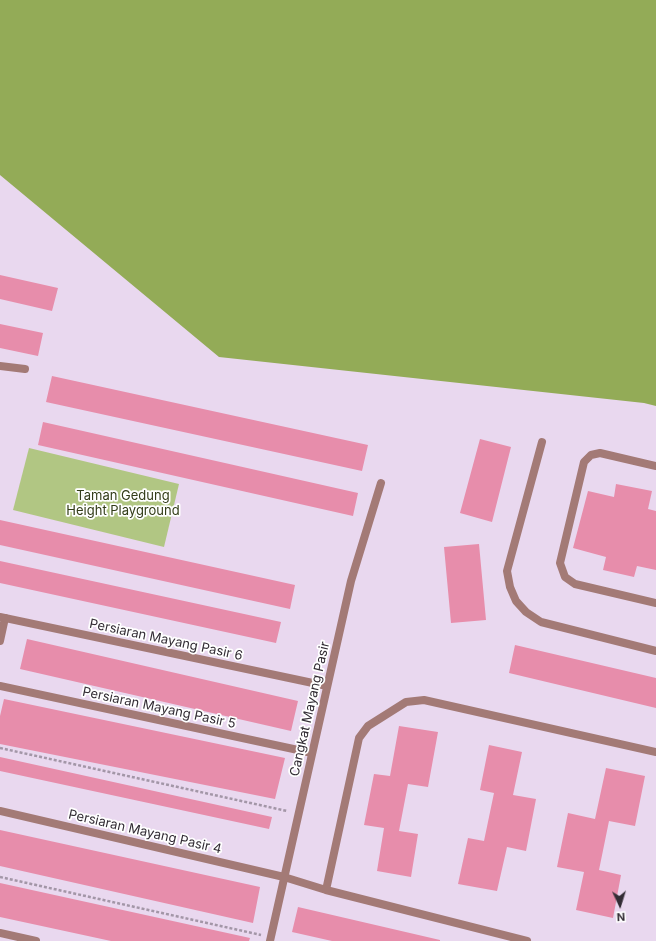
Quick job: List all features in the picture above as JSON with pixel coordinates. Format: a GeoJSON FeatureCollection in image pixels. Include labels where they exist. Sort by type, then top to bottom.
{"type":"FeatureCollection","features":[{"type":"Feature","properties":{"kind":"street"},"geometry":{"type":"LineString","coordinates":[[0,366],[25,369]]}},
{"type":"Feature","properties":{"kind":"street"},"geometry":{"type":"LineString","coordinates":[[542,442],[507,571],[510,587],[516,601],[526,612],[541,622],[656,651]]}},
{"type":"Feature","properties":{"kind":"street"},"geometry":{"type":"LineString","coordinates":[[656,466],[600,453],[591,455],[584,462],[560,563],[565,576],[575,584],[656,603]]}},
{"type":"Feature","properties":{"kind":"street","name":"Cangkat Mayang Pasir"},"geometry":{"type":"LineString","coordinates":[[270,939],[351,581],[381,483]]}},
{"type":"Feature","properties":{"kind":"street"},"geometry":{"type":"LineString","coordinates":[[0,641],[3,618]]}},
{"type":"Feature","properties":{"kind":"street","name":"Persiaran Mayang Pasir 6"},"geometry":{"type":"LineString","coordinates":[[3,618],[327,686]]}},
{"type":"Feature","properties":{"kind":"street","name":"Persiaran Mayang Pasir 5"},"geometry":{"type":"LineString","coordinates":[[0,686],[312,753]]}},
{"type":"Feature","properties":{"kind":"street"},"geometry":{"type":"LineString","coordinates":[[326,890],[359,738],[368,726],[406,702],[424,700],[656,752]]}},
{"type":"Feature","properties":{"kind":"street","name":"Persiaran Mayang Pasir 4"},"geometry":{"type":"LineString","coordinates":[[0,812],[284,877],[326,890],[527,941]]}},
{"type":"Feature","properties":{"kind":"street"},"geometry":{"type":"LineString","coordinates":[[0,933],[36,941]]}},
{"type":"Feature","properties":{"kind":"path"},"geometry":{"type":"LineString","coordinates":[[0,748],[299,814]]}},
{"type":"Feature","properties":{"kind":"path"},"geometry":{"type":"LineString","coordinates":[[0,877],[270,939]]}},
{"type":"Feature","properties":{"kind":"green space"},"geometry":{"type":"Polygon","coordinates":[[[0,0],[656,0],[656,406],[644,403],[219,357],[0,175],[0,0]]]}},
{"type":"Feature","properties":{"kind":"green space","name":"Taman Gedung Height Playground"},"geometry":{"type":"Polygon","coordinates":[[[29,448],[179,484],[164,547],[13,510],[29,448]]]}},
{"type":"Feature","properties":{"kind":"building"},"geometry":{"type":"Polygon","coordinates":[[[0,275],[58,288],[52,311],[0,299],[0,275]]]}},
{"type":"Feature","properties":{"kind":"building"},"geometry":{"type":"Polygon","coordinates":[[[0,324],[43,333],[38,356],[0,348],[0,324]]]}},
{"type":"Feature","properties":{"kind":"building"},"geometry":{"type":"Polygon","coordinates":[[[52,376],[368,445],[362,471],[46,402],[52,376]]]}},
{"type":"Feature","properties":{"kind":"building"},"geometry":{"type":"Polygon","coordinates":[[[43,422],[358,493],[353,516],[38,445],[43,422]]]}},
{"type":"Feature","properties":{"kind":"building"},"geometry":{"type":"Polygon","coordinates":[[[480,439],[511,447],[492,522],[460,513],[480,439]]]}},
{"type":"Feature","properties":{"kind":"building"},"geometry":{"type":"Polygon","coordinates":[[[616,484],[652,491],[648,509],[656,511],[656,570],[637,566],[634,577],[603,570],[606,557],[573,548],[588,491],[614,497],[616,484]]]}},
{"type":"Feature","properties":{"kind":"building"},"geometry":{"type":"Polygon","coordinates":[[[0,520],[295,585],[290,609],[0,545],[0,520]]]}},
{"type":"Feature","properties":{"kind":"building"},"geometry":{"type":"Polygon","coordinates":[[[479,544],[486,620],[451,623],[444,547],[479,544]]]}},
{"type":"Feature","properties":{"kind":"building"},"geometry":{"type":"Polygon","coordinates":[[[0,561],[281,622],[276,643],[0,583],[0,561]]]}},
{"type":"Feature","properties":{"kind":"building"},"geometry":{"type":"Polygon","coordinates":[[[27,639],[298,701],[291,731],[20,669],[27,639]]]}},
{"type":"Feature","properties":{"kind":"building"},"geometry":{"type":"Polygon","coordinates":[[[515,645],[656,678],[656,708],[509,673],[515,645]]]}},
{"type":"Feature","properties":{"kind":"building"},"geometry":{"type":"Polygon","coordinates":[[[4,699],[285,758],[275,799],[0,744],[0,716],[4,699]]]}},
{"type":"Feature","properties":{"kind":"building"},"geometry":{"type":"Polygon","coordinates":[[[399,726],[438,732],[428,787],[408,784],[399,831],[418,834],[411,877],[377,871],[384,828],[364,825],[374,774],[390,776],[399,726]]]}},
{"type":"Feature","properties":{"kind":"building"},"geometry":{"type":"Polygon","coordinates":[[[489,745],[522,752],[513,795],[536,799],[526,851],[507,847],[497,891],[458,884],[468,838],[484,841],[494,793],[480,790],[489,745]]]}},
{"type":"Feature","properties":{"kind":"building"},"geometry":{"type":"Polygon","coordinates":[[[0,757],[272,817],[269,829],[0,771],[0,757]]]}},
{"type":"Feature","properties":{"kind":"building"},"geometry":{"type":"Polygon","coordinates":[[[606,768],[645,776],[635,826],[609,821],[599,870],[621,875],[613,918],[576,910],[584,872],[557,867],[568,813],[595,819],[606,768]]]}},
{"type":"Feature","properties":{"kind":"building"},"geometry":{"type":"Polygon","coordinates":[[[0,830],[260,887],[253,923],[0,866],[0,830]]]}},
{"type":"Feature","properties":{"kind":"building"},"geometry":{"type":"Polygon","coordinates":[[[0,883],[250,938],[249,941],[111,941],[0,917],[0,883]]]}},
{"type":"Feature","properties":{"kind":"building"},"geometry":{"type":"Polygon","coordinates":[[[298,907],[440,941],[332,941],[292,932],[298,907]]]}}]}
